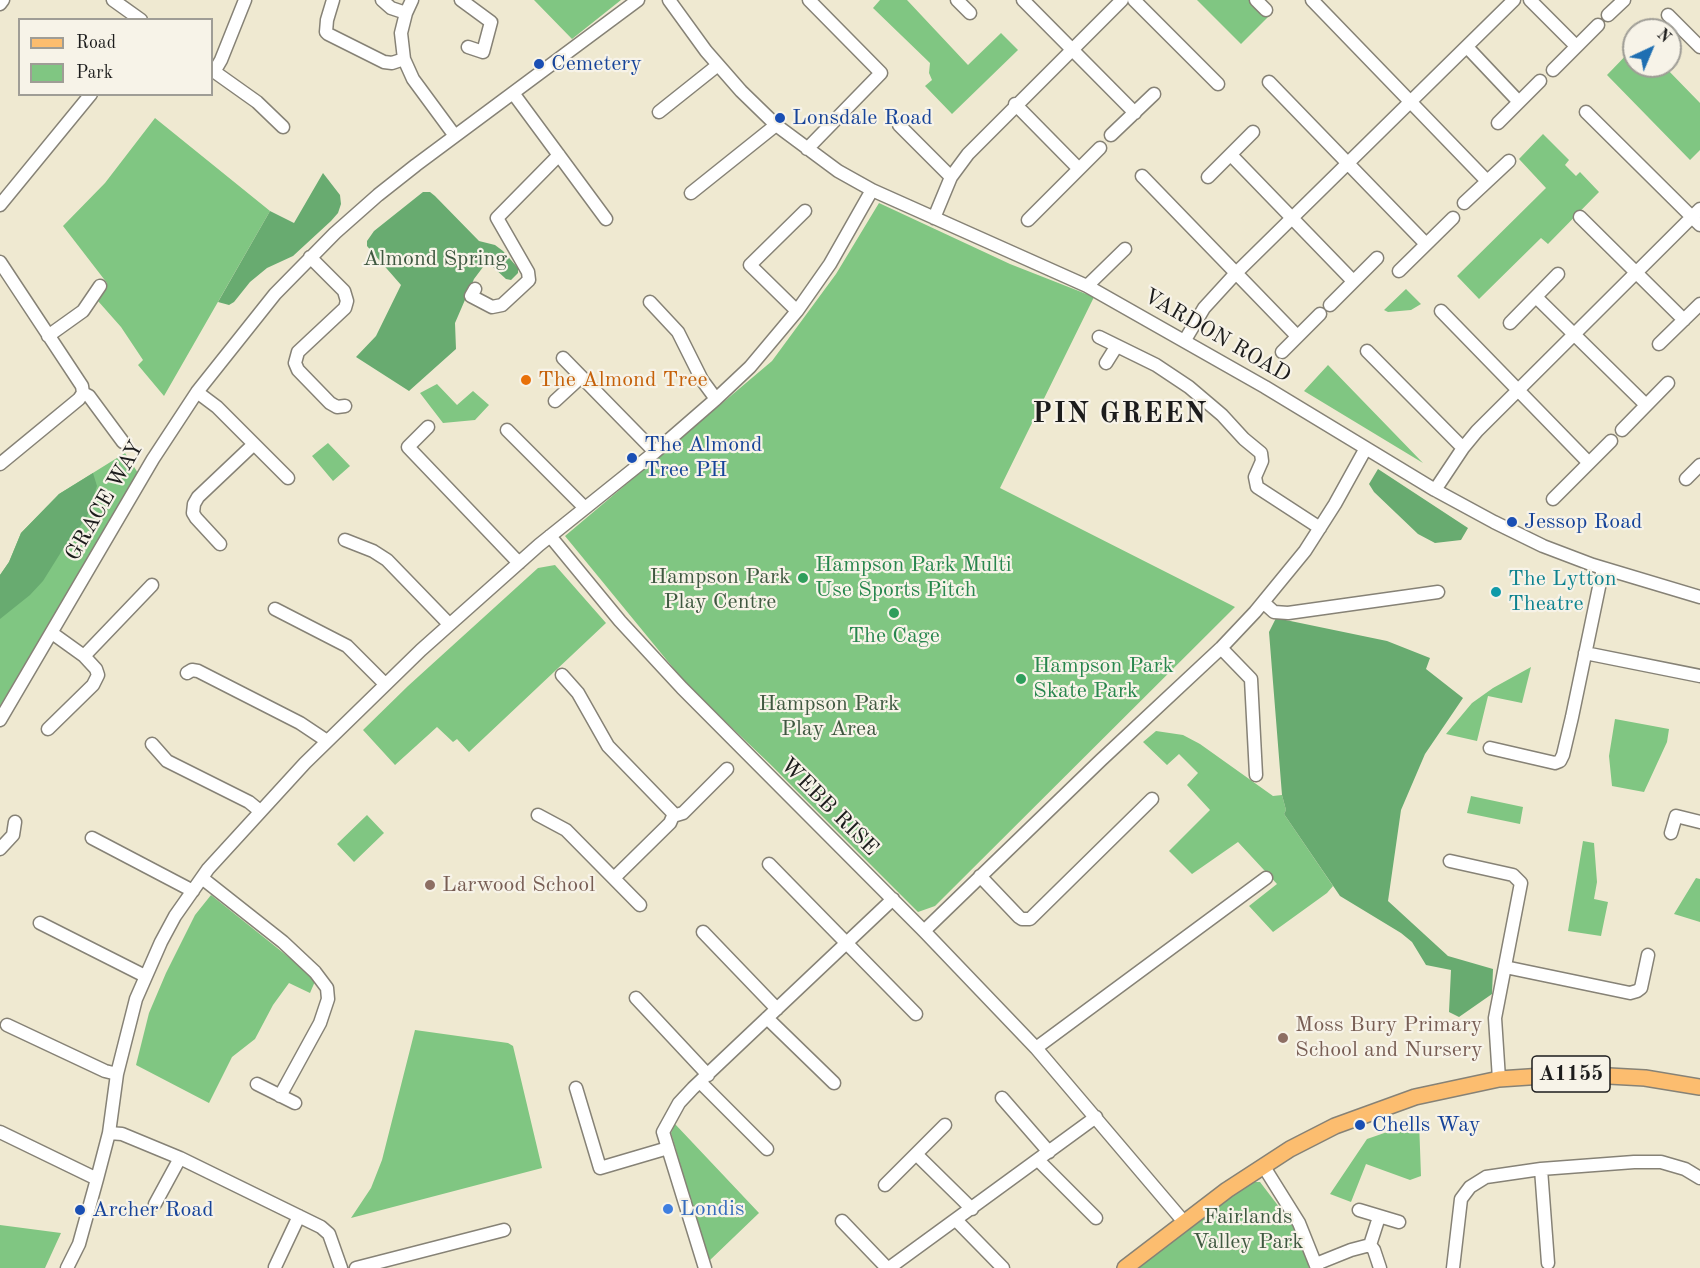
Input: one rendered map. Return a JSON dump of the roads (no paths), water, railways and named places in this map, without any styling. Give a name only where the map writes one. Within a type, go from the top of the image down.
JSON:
[{"type":"main road","name":"A1155","points":[[1125,1268],[1240,1181],[1290,1149],[1335,1126],[1415,1098],[1442,1090],[1499,1079],[1534,1076],[1603,1074],[1700,1087]]},
{"type":"street","points":[[0,4],[3,0]]},
{"type":"street","points":[[113,0],[138,18]]},
{"type":"street","points":[[213,70],[221,60],[244,0]]},
{"type":"street","points":[[333,0],[327,20],[326,32],[328,34],[384,62],[392,63],[404,59]]},
{"type":"street","points":[[382,0],[391,8],[406,13]]},
{"type":"street","points":[[412,0],[401,33],[404,59],[413,79],[455,136]]},
{"type":"street","points":[[461,0],[491,22],[483,52],[468,47]]},
{"type":"street","name":"GRACE WAY","points":[[0,720],[153,459],[197,392],[252,320],[310,257],[378,195],[638,0]]},
{"type":"street","name":"VARDON ROAD","points":[[669,0],[718,65],[741,91],[776,125],[838,171],[872,190],[1087,286],[1185,340],[1435,490],[1494,522],[1543,546],[1603,568],[1700,597]]},
{"type":"street","points":[[807,149],[881,74],[809,0]]},
{"type":"street","points":[[1023,0],[1135,112]]},
{"type":"street","points":[[934,218],[951,177],[968,154],[1122,0]]},
{"type":"street","points":[[1134,0],[1202,61],[1218,84]]},
{"type":"street","points":[[1256,0],[1266,10]]},
{"type":"street","points":[[1312,0],[1337,17],[1410,102],[1487,181]]},
{"type":"street","points":[[1185,340],[1204,308],[1236,273],[1514,0]]},
{"type":"street","points":[[1530,0],[1576,46]]},
{"type":"street","points":[[1608,15],[1624,0]]},
{"type":"street","points":[[1668,15],[1699,45]]},
{"type":"street","points":[[1552,70],[1598,25]]},
{"type":"street","points":[[1467,47],[1519,102]]},
{"type":"street","points":[[659,112],[718,65]]},
{"type":"street","points":[[213,72],[257,102],[284,127]]},
{"type":"street","points":[[1498,123],[1540,81]]},
{"type":"street","points":[[1269,82],[1291,96],[1348,163],[1425,243]]},
{"type":"street","points":[[513,93],[606,219]]},
{"type":"street","points":[[1111,135],[1154,94]]},
{"type":"street","points":[[0,205],[89,96]]},
{"type":"street","points":[[1016,104],[1079,169]]},
{"type":"street","points":[[1435,490],[1463,448],[1518,389],[1636,273],[1697,217],[1611,128],[1586,112]]},
{"type":"street","points":[[691,193],[776,125]]},
{"type":"street","points":[[899,125],[951,177]]},
{"type":"street","points":[[1208,177],[1253,132]]},
{"type":"street","points":[[1028,220],[1100,148]]},
{"type":"street","points":[[471,296],[492,308],[502,305],[529,280],[528,272],[497,218],[559,155]]},
{"type":"street","points":[[1231,155],[1353,281]]},
{"type":"street","points":[[1464,203],[1509,160]]},
{"type":"street","points":[[1142,176],[1297,336]]},
{"type":"street","points":[[68,1268],[79,1244],[97,1179],[109,1133],[117,1074],[128,1028],[145,976],[161,942],[219,855],[327,741],[449,624],[550,536],[655,452],[716,399],[762,354],[797,311],[830,264],[872,190]]},
{"type":"street","points":[[797,311],[750,265],[805,211]]},
{"type":"street","points":[[1580,217],[1684,320]]},
{"type":"street","points":[[1399,271],[1453,218]]},
{"type":"street","points":[[1087,286],[1125,249]]},
{"type":"street","points":[[310,257],[344,291],[347,301],[345,308],[298,352],[294,363],[330,403],[337,407],[345,406]]},
{"type":"street","points":[[1330,305],[1377,258]]},
{"type":"street","points":[[0,262],[82,386],[79,399],[0,464]]},
{"type":"street","points":[[1510,323],[1558,274]]},
{"type":"street","points":[[48,336],[83,311],[100,286]]},
{"type":"street","points":[[1536,297],[1646,405]]},
{"type":"street","points":[[650,302],[678,332],[702,380],[716,399]]},
{"type":"street","points":[[1659,344],[1700,304]]},
{"type":"street","points":[[1441,311],[1589,463]]},
{"type":"street","points":[[1282,352],[1320,314]]},
{"type":"street","points":[[1099,337],[1156,366],[1189,387],[1222,415],[1244,439],[1261,453],[1262,461],[1255,477],[1257,487],[1320,528]]},
{"type":"street","points":[[1106,363],[1116,346]]},
{"type":"street","points":[[1367,351],[1387,379],[1463,448]]},
{"type":"street","points":[[563,358],[655,452]]},
{"type":"street","points":[[555,401],[581,376]]},
{"type":"street","points":[[1622,430],[1668,383]]},
{"type":"street","points":[[197,392],[217,407],[288,478]]},
{"type":"street","points":[[82,393],[89,396],[123,442]]},
{"type":"street","points":[[428,427],[408,447],[519,563]]},
{"type":"street","points":[[507,430],[585,508]]},
{"type":"street","points":[[1553,499],[1611,441]]},
{"type":"street","points":[[220,544],[196,518],[193,513],[194,504],[198,497],[254,444]]},
{"type":"street","points":[[924,931],[1221,648],[1264,603],[1288,574],[1320,528],[1366,448]]},
{"type":"street","points":[[1686,479],[1700,465]]},
{"type":"street","name":"WEBB RISE","points":[[550,536],[620,621],[675,680],[740,748],[893,899],[1036,1048],[1184,1222]]},
{"type":"street","points":[[345,540],[373,551],[387,560],[449,624]]},
{"type":"street","points":[[1490,748],[1555,763],[1560,761],[1603,568]]},
{"type":"street","points":[[84,656],[152,585]]},
{"type":"street","points":[[1264,603],[1274,612],[1288,614],[1438,592]]},
{"type":"street","points":[[275,609],[347,646],[385,684]]},
{"type":"street","points":[[48,729],[95,682],[98,675],[96,669],[84,656],[52,633]]},
{"type":"street","points":[[1221,648],[1251,679],[1256,775]]},
{"type":"street","points":[[1585,653],[1700,676]]},
{"type":"street","points":[[186,673],[192,670],[198,671],[300,723],[327,741]]},
{"type":"street","points":[[562,675],[578,693],[608,746],[670,808],[673,816],[670,823],[614,878]]},
{"type":"street","points":[[152,744],[167,761],[249,802],[260,811]]},
{"type":"street","points":[[673,816],[687,809],[727,769]]},
{"type":"street","points":[[980,876],[1018,917],[1030,919],[1152,799]]},
{"type":"street","points":[[538,815],[562,827],[640,905]]},
{"type":"street","points":[[1671,833],[1676,816],[1700,822]]},
{"type":"street","points":[[0,849],[13,836],[15,822]]},
{"type":"street","points":[[92,838],[193,891]]},
{"type":"street","points":[[1450,861],[1513,875],[1520,880],[1521,887],[1495,1018],[1499,1079]]},
{"type":"street","points":[[769,864],[916,1014]]},
{"type":"street","points":[[202,878],[283,942],[315,972],[327,988],[328,999],[320,1023],[280,1096]]},
{"type":"street","points":[[1036,1048],[1266,878]]},
{"type":"street","points":[[705,1268],[663,1132],[679,1103],[893,899]]},
{"type":"street","points":[[40,922],[145,976]]},
{"type":"street","points":[[703,932],[834,1083]]},
{"type":"street","points":[[1504,967],[1630,993],[1637,992],[1641,988],[1648,955]]},
{"type":"street","points":[[636,998],[767,1149]]},
{"type":"street","points":[[7,1025],[105,1071],[117,1074]]},
{"type":"street","points":[[257,1084],[295,1103]]},
{"type":"street","points":[[576,1088],[600,1168],[668,1148]]},
{"type":"street","points":[[1002,1098],[1049,1152]]},
{"type":"street","points":[[842,1221],[888,1268],[1096,1117]]},
{"type":"street","points":[[885,1185],[945,1125]]},
{"type":"street","points":[[0,1132],[97,1179]]},
{"type":"street","points":[[109,1133],[122,1134],[180,1158],[321,1227],[328,1234],[341,1268]]},
{"type":"street","points":[[916,1154],[972,1209]]},
{"type":"street","points":[[155,1204],[180,1158]]},
{"type":"street","points":[[1038,1160],[1096,1218]]},
{"type":"street","points":[[1453,1268],[1463,1195],[1470,1186],[1486,1177],[1541,1169],[1661,1162],[1685,1169],[1700,1178]]},
{"type":"street","points":[[1264,1167],[1299,1223],[1316,1266],[1351,1250],[1370,1245]]},
{"type":"street","points":[[1541,1169],[1548,1263]]},
{"type":"street","points":[[1359,1210],[1399,1222]]},
{"type":"street","points":[[275,1267],[299,1216]]},
{"type":"street","points":[[1379,1216],[1370,1245],[1380,1268]]},
{"type":"street","points":[[956,1220],[1003,1268]]},
{"type":"street","points":[[356,1268],[504,1230]]},
{"type":"place","name":"Cemetery","points":[[539,64]]},
{"type":"place","name":"Lonsdale Road","points":[[780,118]]},
{"type":"place","name":"The Almond Tree","points":[[526,380]]},
{"type":"place","name":"The Almond Tree PH","points":[[632,458]]},
{"type":"place","name":"Jessop Road","points":[[1512,522]]},
{"type":"place","name":"Hampson Park Multi Use Sports Pitch","points":[[803,578]]},
{"type":"place","name":"The Lytton Theatre","points":[[1496,592]]},
{"type":"place","name":"The Cage","points":[[894,613]]},
{"type":"place","name":"Hampson Park Skate Park","points":[[1021,679]]},
{"type":"place","name":"Larwood School","points":[[430,885]]},
{"type":"place","name":"Moss Bury Primary School and Nursery","points":[[1283,1038]]},
{"type":"place","name":"Chells Way","points":[[1360,1125]]},
{"type":"place","name":"Londis","points":[[668,1209]]},
{"type":"place","name":"Archer Road","points":[[80,1210]]},
{"type":"district","name":"PIN GREEN","points":[[1120,415]]},
{"type":"park label","name":"Almond Spring","points":[[435,259]]},
{"type":"park label","name":"Hampson Park Play Centre","points":[[720,590]]},
{"type":"park label","name":"Hampson Park Play Area","points":[[829,716]]},
{"type":"park label","name":"Fairlands Valley Park","points":[[1248,1230]]}]
